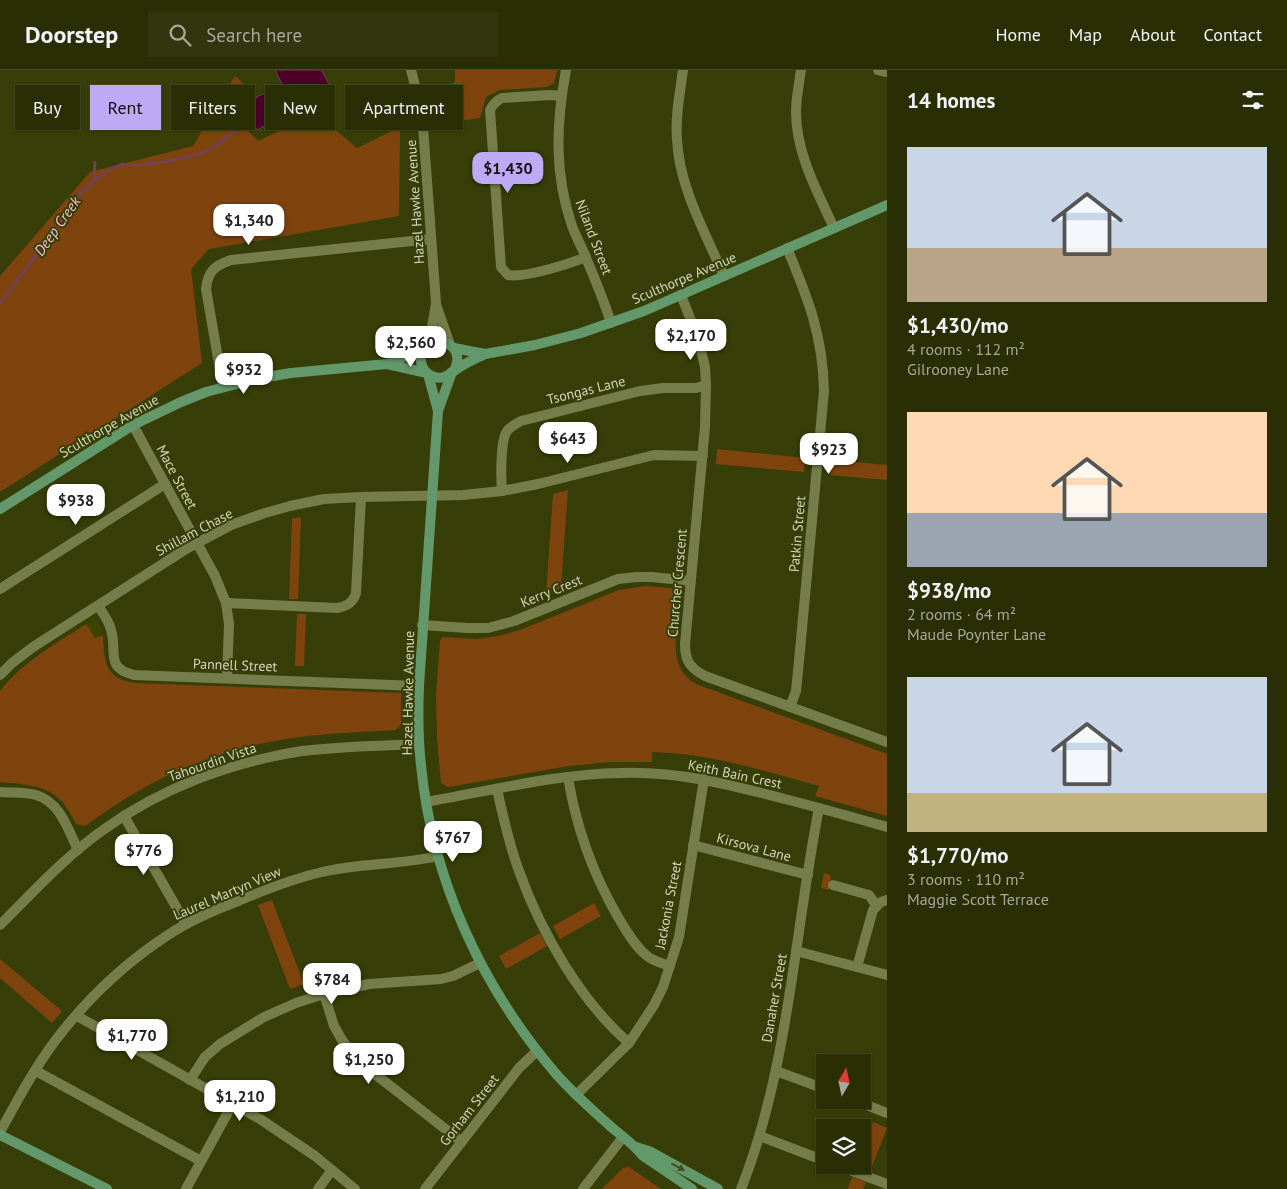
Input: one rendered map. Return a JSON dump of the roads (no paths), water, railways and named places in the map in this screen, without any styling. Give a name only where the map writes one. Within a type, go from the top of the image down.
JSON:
[{"type":"street","name":"Hazel Hawke Avenue","points":[[411,70],[422,113],[436,303],[452,347]]},
{"type":"street","name":"Niland Street","points":[[566,70],[561,96],[558,135],[558,162],[564,196],[572,227],[604,301],[611,323]]},
{"type":"street","points":[[683,70],[676,137],[681,173],[724,276]]},
{"type":"street","points":[[801,70],[796,112],[798,138],[809,173],[834,228]]},
{"type":"street","points":[[878,70],[887,72]]},
{"type":"street","points":[[561,96],[502,98],[493,104],[490,110],[501,267],[508,275],[522,276],[586,257]]},
{"type":"street","name":"Sculthorpe Avenue","points":[[453,371],[485,354],[581,333],[644,311],[887,205]]},
{"type":"street","points":[[223,388],[206,289],[207,278],[218,264],[231,260],[431,239]]},
{"type":"street","name":"Patkin Street","points":[[787,248],[808,300],[817,332],[822,358],[824,391],[796,691],[790,707]]},
{"type":"street","name":"Churcher Crescent","points":[[681,295],[699,341],[705,367],[706,385],[706,426],[685,653],[689,663],[692,668],[705,676],[887,742]]},
{"type":"street","name":"Hazel Hawke Avenue","points":[[427,346],[436,303]]},
{"type":"street","points":[[440,341],[452,347],[458,359],[457,365],[448,376],[438,378],[427,373],[421,364],[421,358],[427,346],[440,341]]},
{"type":"street","name":"Sculthorpe Avenue","points":[[0,509],[133,425],[181,402],[255,379],[387,364],[427,346]]},
{"type":"street","name":"Sculthorpe Avenue","points":[[452,347],[485,354]]},
{"type":"street","name":"Sculthorpe Avenue","points":[[387,364],[427,373]]},
{"type":"street","name":"Hazel Hawke Avenue","points":[[453,371],[438,411],[419,686],[419,744],[426,802],[438,856],[459,918],[480,963],[502,1002],[537,1051],[576,1095],[600,1118],[636,1147],[642,1155],[692,1189]]},
{"type":"street","name":"Hazel Hawke Avenue","points":[[427,373],[438,411]]},
{"type":"street","name":"Tsongas Lane","points":[[502,491],[504,436],[508,430],[520,421],[640,391],[663,388],[696,388],[706,385]]},
{"type":"street","name":"Mace Street","points":[[133,425],[215,576],[226,603],[229,624],[227,678]]},
{"type":"street","name":"Shillam Chase","points":[[0,676],[12,663],[33,647],[197,543],[231,525],[265,513],[324,500],[361,497],[463,495],[502,491],[654,455],[703,456]]},
{"type":"street","points":[[0,589],[165,484]]},
{"type":"street","points":[[226,603],[337,608],[350,604],[356,593],[361,497]]},
{"type":"street","name":"Kerry Crest","points":[[422,625],[488,628],[514,621],[618,579],[652,577],[691,581]]},
{"type":"street","name":"Pannell Street","points":[[98,606],[112,630],[116,665],[124,672],[134,675],[419,686]]},
{"type":"street","name":"Tahourdin Vista","points":[[0,924],[50,875],[103,830],[160,796],[192,781],[250,762],[303,751],[419,744]]},
{"type":"street","name":"Keith Bain Crest","points":[[426,802],[568,777],[621,773],[661,774],[704,779],[887,827]]},
{"type":"street","points":[[568,777],[580,832],[604,891],[623,925],[640,949],[650,958],[670,966]]},
{"type":"street","name":"Jackonia Street","points":[[576,1095],[629,1043],[654,1005],[663,986],[679,937],[704,779]]},
{"type":"street","points":[[497,789],[519,872],[543,926],[580,988],[608,1022],[629,1043]]},
{"type":"street","points":[[0,792],[36,795],[55,806],[78,850]]},
{"type":"street","name":"Danaher Street","points":[[741,1189],[760,1136],[776,1071],[819,808]]},
{"type":"street","points":[[124,816],[186,924]]},
{"type":"street","name":"Kirsova Lane","points":[[693,845],[808,875]]},
{"type":"street","name":"Laurel Martyn View","points":[[0,1133],[36,1070],[55,1042],[77,1016],[106,985],[134,960],[167,936],[186,924],[218,909],[298,878],[353,867],[418,861],[438,856]]},
{"type":"street","points":[[833,884],[869,895],[876,905]]},
{"type":"street","points":[[857,967],[873,910],[876,905],[887,900]]},
{"type":"street","points":[[796,951],[887,975]]},
{"type":"street","points":[[190,1080],[205,1057],[233,1035],[264,1017],[296,1003],[324,994],[369,984],[441,979],[453,976],[480,963]]},
{"type":"street","points":[[324,994],[334,1026],[357,1060],[462,1142]]},
{"type":"street","points":[[77,1016],[233,1103],[298,1144],[356,1189]]},
{"type":"street","name":"Gorham Street","points":[[425,1189],[518,1068],[537,1051]]},
{"type":"street","points":[[36,1070],[201,1161]]},
{"type":"street","points":[[776,1071],[816,1086]]},
{"type":"street","points":[[186,1189],[233,1103]]},
{"type":"street","points":[[871,1106],[887,1112]]},
{"type":"street","points":[[0,1133],[107,1189]]},
{"type":"street","points":[[760,1136],[816,1158]]},
{"type":"street","points":[[583,1189],[623,1137]]},
{"type":"street","name":"Hazel Hawke Avenue","points":[[636,1147],[649,1151],[718,1189]]},
{"type":"street","points":[[318,1189],[332,1170]]},
{"type":"street","points":[[860,1174],[887,1184]]},
{"type":"waterway","name":"Deep Creek","points":[[0,303],[65,218],[73,199],[94,181],[109,170],[122,164],[136,165],[164,162],[200,154],[215,146],[236,130]]},
{"type":"waterway","points":[[94,181],[95,162]]}]
